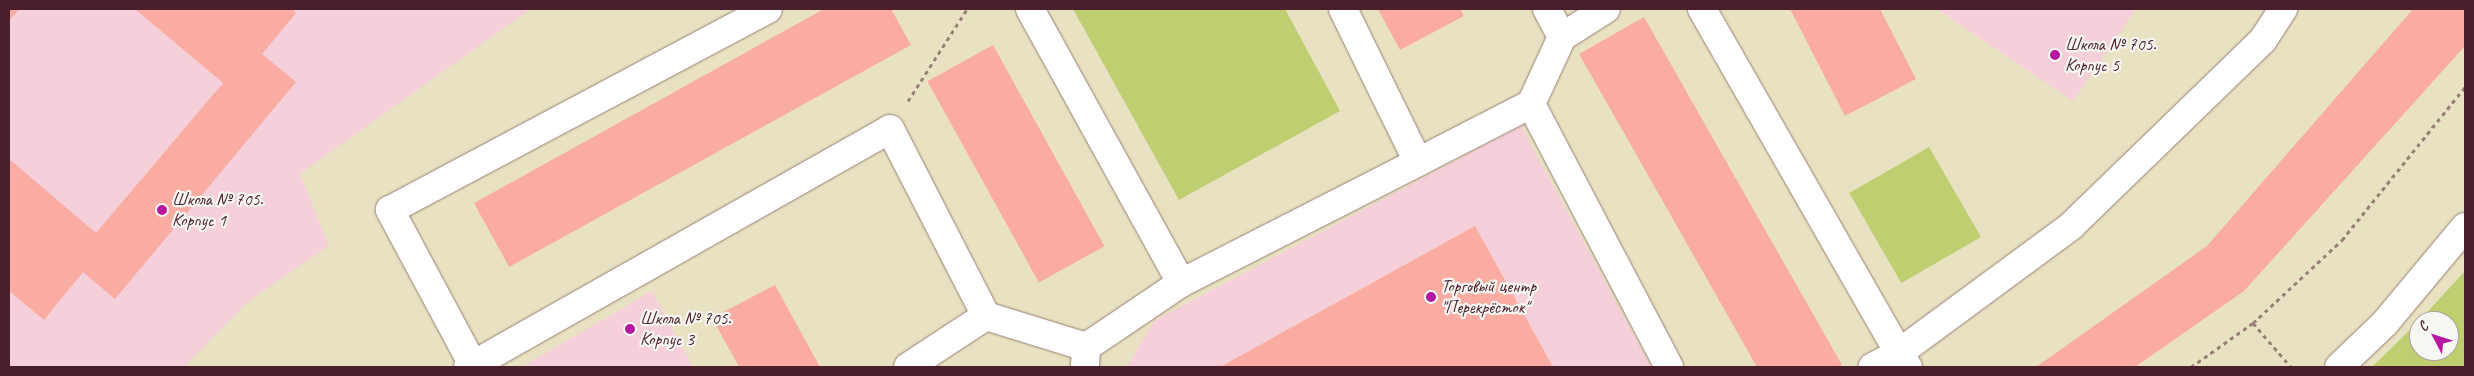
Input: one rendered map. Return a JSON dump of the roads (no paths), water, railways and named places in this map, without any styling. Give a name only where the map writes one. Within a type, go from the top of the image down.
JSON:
[{"type":"street","points":[[768,9],[390,210],[471,366],[890,129],[986,316],[1085,357],[1181,283],[1531,104],[1562,37],[1606,9]]},
{"type":"street","points":[[1030,9],[1181,283]]},
{"type":"street","points":[[1343,9],[1418,162]]},
{"type":"street","points":[[1546,9],[1562,37]]},
{"type":"street","points":[[1702,9],[1903,360]]},
{"type":"street","points":[[1873,367],[1903,360],[2071,226],[2263,40],[2283,9]]},
{"type":"street","points":[[1531,104],[1669,367]]},
{"type":"street","points":[[2340,367],[2385,323],[2465,227]]},
{"type":"street","points":[[908,367],[986,316]]},
{"type":"place","name":"Школа № 705. Корпус 5","points":[[2055,55]]},
{"type":"place","name":"Школа № 705. Корпус 1","points":[[162,210]]},
{"type":"place","name":"Торговый центр \"Перекрёсток\"","points":[[1431,297]]},
{"type":"place","name":"Школа № 705. Корпус 3","points":[[630,329]]}]
